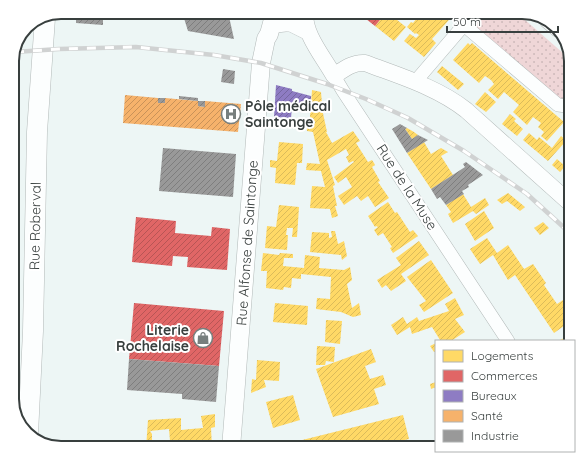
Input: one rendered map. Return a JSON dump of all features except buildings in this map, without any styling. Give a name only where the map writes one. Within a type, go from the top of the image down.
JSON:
[{"type":"main road","name":"Rue Roberval","points":[[28,425],[33,331],[38,132],[45,22]]},
{"type":"main road","name":"Rue Alfonse de Saintonge","points":[[232,441],[261,64],[269,22]]},
{"type":"street","points":[[415,82],[469,19]]},
{"type":"street","name":"Rue de la Muse","points":[[269,22],[290,23],[300,20],[347,97],[507,340]]},
{"type":"street","points":[[464,25],[558,105],[564,106]]},
{"type":"street","points":[[334,76],[352,65],[364,63],[415,82],[459,104],[564,198]]},
{"type":"shaded area","points":[[478,19],[524,19],[564,54],[564,100],[559,100],[475,29],[475,23]]},
{"type":"railway","points":[[20,52],[136,47],[214,55],[261,63],[327,84],[366,99],[408,118],[464,151],[527,194],[564,228]]},
{"type":"place","name":"Pôle médical Saintonge","points":[[231,114]]},
{"type":"place","name":"Literie Rochelaise","points":[[203,338]]}]
